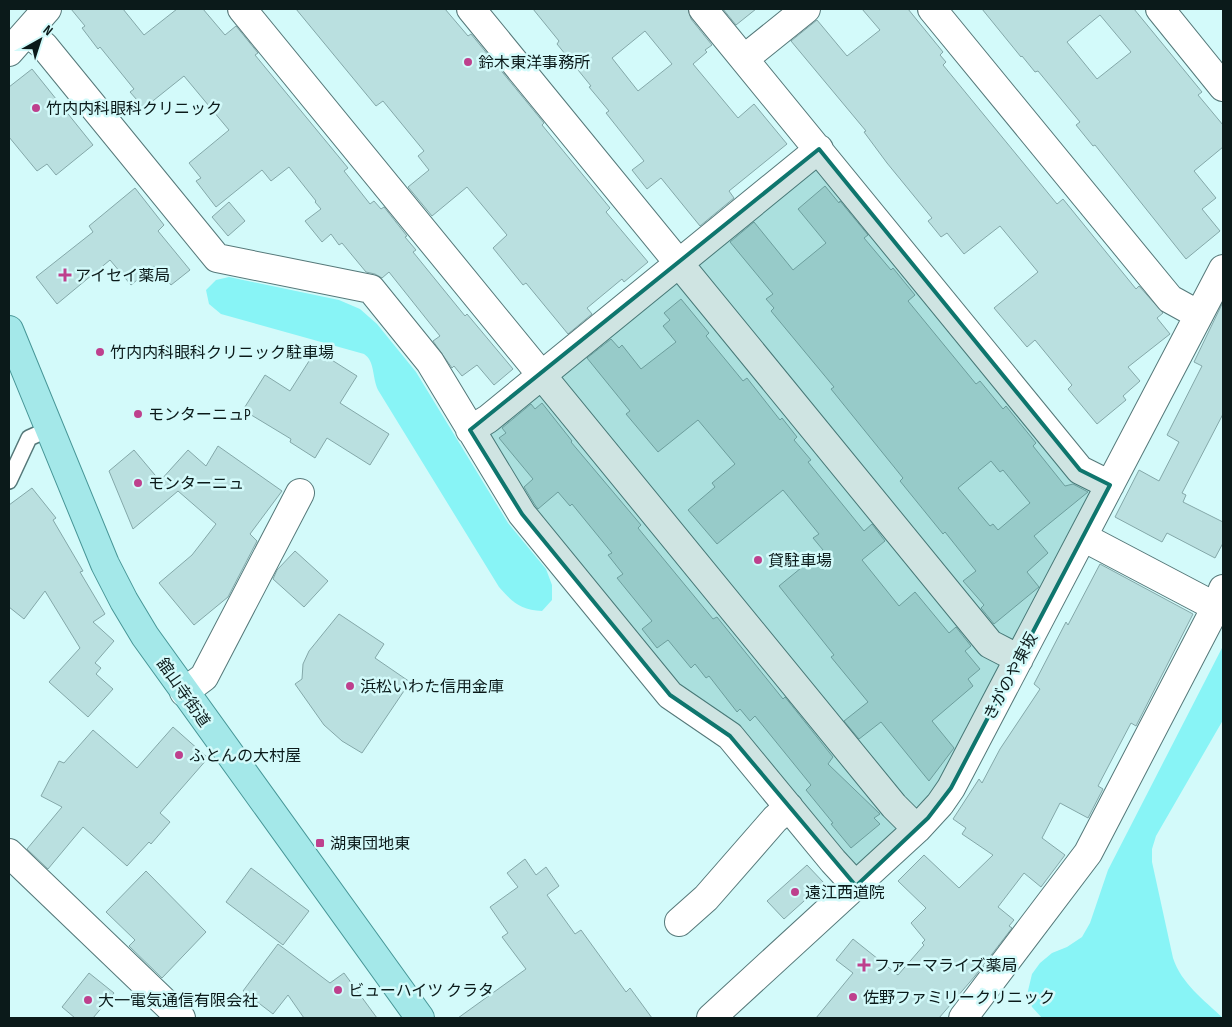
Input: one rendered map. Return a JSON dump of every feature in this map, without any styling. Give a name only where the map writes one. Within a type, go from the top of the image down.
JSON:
[{"type":"main road","name":"舘山寺街道","points":[[9,330],[102,557],[124,601],[145,636],[184,692],[420,1018]]},
{"type":"street","points":[[9,52],[46,9]]},
{"type":"street","points":[[242,9],[894,806],[917,829]]},
{"type":"street","points":[[470,9],[990,644],[1019,659]]},
{"type":"street","points":[[704,9],[1080,470],[1110,486]]},
{"type":"street","points":[[744,59],[806,9]]},
{"type":"street","points":[[932,9],[1170,299],[1199,315]]},
{"type":"street","points":[[1160,9],[1223,86]]},
{"type":"street","points":[[27,32],[44,46],[218,258],[371,289],[430,362],[522,514],[670,695],[730,736],[833,861],[856,886]]},
{"type":"street","points":[[470,430],[488,419],[818,149]]},
{"type":"street","name":"きがのや東坂","points":[[711,1018],[917,829],[940,804],[951,788],[1223,269]]},
{"type":"street","points":[[184,692],[204,677],[300,494]]},
{"type":"street","points":[[963,1018],[1088,853],[1219,598],[1083,537]]},
{"type":"street","points":[[679,922],[706,898],[775,819],[789,807]]},
{"type":"street","points":[[9,852],[181,1018]]},
{"type":"lane","points":[[9,481],[29,438],[49,429]]},
{"type":"highlighted area","points":[[819,149],[1080,470],[1110,485],[951,788],[928,818],[856,886],[730,736],[670,695],[522,514],[470,430]]},
{"type":"shaded area","points":[[229,277],[339,300],[360,309],[377,324],[416,372],[508,523],[546,569],[552,585],[552,600],[542,611],[518,605],[499,587],[378,390],[372,365],[368,357],[364,354],[221,314],[209,304],[206,290],[216,280]]},
{"type":"shaded area","points":[[1223,646],[1223,720],[1156,836],[1152,849],[1152,862],[1173,958],[1177,967],[1194,991],[1223,1018],[1042,1018],[1032,1007],[1027,995],[1032,974],[1040,963],[1052,953],[1067,947],[1082,937],[1090,923],[1108,870]]},
{"type":"building","points":[[71,9],[123,9],[144,35],[177,9],[203,9],[225,35],[236,26],[258,53],[255,55],[348,168],[344,171],[370,204],[374,201],[381,209],[384,207],[407,236],[405,237],[416,250],[413,252],[465,316],[467,314],[513,369],[494,385],[477,365],[462,376],[454,366],[452,368],[433,341],[440,336],[389,272],[382,278],[366,272],[342,243],[339,245],[331,234],[322,242],[305,221],[321,209],[289,167],[271,181],[262,170],[216,207],[196,181],[201,178],[189,163],[229,130],[184,76],[144,108],[130,92],[134,89],[100,47],[98,49],[82,28],[85,26]]},
{"type":"building","points":[[296,9],[445,9],[468,36],[471,34],[544,123],[542,125],[610,208],[606,212],[648,262],[624,282],[622,279],[587,308],[592,314],[568,334],[526,283],[523,285],[493,248],[507,235],[467,187],[432,216],[408,187],[429,170],[418,156],[424,151],[383,101],[376,106]]},
{"type":"building","points":[[533,9],[688,9],[691,19],[712,45],[693,64],[738,118],[754,104],[787,144],[729,191],[734,198],[700,226],[661,178],[647,189],[632,170],[644,161],[606,113],[609,111],[589,87],[591,86],[557,44],[559,41]],"holes":[[[645,31],[672,64],[638,91],[612,58]]]},
{"type":"building","points":[[723,9],[756,9],[736,25]]},
{"type":"building","points":[[862,9],[908,9],[943,52],[940,55],[946,62],[943,65],[1057,204],[1063,199],[1136,289],[1139,286],[1163,313],[1157,318],[1170,334],[1128,367],[1140,381],[1123,396],[1126,400],[1097,424],[1068,389],[1072,385],[1035,340],[1027,347],[994,308],[1038,272],[1000,226],[964,254],[947,233],[941,237],[928,221],[932,218],[887,163],[864,132],[866,131],[791,41],[817,20],[847,56],[880,30]]},
{"type":"building","points":[[982,9],[1134,9],[1202,92],[1198,95],[1223,125],[1223,147],[1194,171],[1216,198],[1202,209],[1220,231],[1186,259],[1095,145],[1093,146],[1076,125],[1080,122],[1038,71],[1035,72]],"holes":[[[1100,15],[1131,52],[1097,79],[1067,42]]]},
{"type":"building","name":"竹内内科眼科クリニック","points":[[32,69],[93,145],[56,175],[47,164],[37,171],[9,137],[9,87]]},
{"type":"building","points":[[825,186],[868,235],[864,238],[891,270],[893,268],[915,295],[908,301],[976,384],[980,381],[1003,409],[1006,406],[1036,443],[1033,446],[1065,486],[1073,484],[1088,492],[1034,536],[1048,553],[1027,572],[1039,587],[994,624],[981,608],[984,605],[963,581],[976,571],[900,481],[903,478],[831,389],[834,387],[771,311],[774,308],[766,299],[773,294],[730,242],[754,222],[793,270],[826,243],[798,209]],"holes":[[[991,461],[1000,472],[1003,470],[1030,503],[998,530],[993,524],[990,526],[958,488]]]},
{"type":"building","points":[[135,188],[164,225],[158,231],[190,270],[171,285],[154,266],[131,285],[110,260],[57,304],[36,277],[93,232],[89,226]]},
{"type":"building","points":[[229,202],[245,221],[228,236],[212,217]]},
{"type":"building","points":[[681,299],[709,333],[706,336],[743,381],[747,378],[780,420],[782,418],[797,437],[794,440],[811,460],[808,462],[864,531],[872,524],[885,541],[862,560],[899,606],[915,592],[949,633],[956,627],[971,646],[965,651],[980,669],[968,679],[973,686],[932,721],[954,748],[929,781],[881,722],[859,739],[844,721],[868,702],[831,657],[834,655],[779,586],[823,550],[813,538],[819,534],[783,490],[717,544],[688,510],[715,487],[712,483],[735,464],[698,420],[658,452],[626,414],[630,411],[587,358],[611,339],[619,348],[622,345],[641,369],[676,342],[663,326],[670,320],[664,313]]},
{"type":"building","points":[[1223,302],[1223,414],[1182,493],[1186,495],[1183,502],[1223,522],[1223,543],[1215,558],[1167,533],[1162,542],[1115,517],[1139,470],[1159,481],[1179,442],[1167,435],[1202,366],[1194,362]]},
{"type":"building","points":[[316,350],[357,376],[340,403],[389,434],[370,465],[327,438],[315,458],[290,442],[291,439],[243,410],[265,375],[290,391]]},
{"type":"building","points":[[542,403],[571,442],[641,525],[638,528],[713,619],[717,617],[833,757],[828,764],[880,814],[874,818],[880,824],[851,848],[806,790],[811,785],[755,716],[750,721],[740,709],[737,712],[709,676],[706,678],[695,664],[691,668],[668,640],[657,648],[642,629],[652,621],[617,578],[623,574],[608,555],[612,553],[572,504],[570,506],[558,492],[538,509],[535,505],[524,487],[533,479],[499,438],[506,433],[502,428],[531,404],[535,409]]},
{"type":"building","points":[[218,446],[282,491],[250,534],[257,541],[228,597],[194,625],[159,583],[192,555],[216,524],[178,491],[133,529],[109,471],[134,450],[160,481],[188,450],[206,466]]},
{"type":"building","points":[[32,488],[56,518],[53,520],[83,571],[80,572],[105,614],[93,622],[114,641],[95,663],[101,668],[96,674],[113,689],[88,717],[49,682],[80,648],[45,591],[24,619],[9,607],[9,505]]},
{"type":"building","points":[[295,551],[328,581],[304,607],[273,579],[277,570]]},
{"type":"building","points":[[1100,564],[1193,614],[1136,726],[1131,723],[1098,786],[1103,789],[1088,818],[1060,803],[1042,838],[1065,855],[1041,887],[1024,873],[998,907],[1014,920],[1009,926],[1012,928],[975,976],[939,1018],[816,1018],[853,973],[836,960],[853,939],[898,975],[924,945],[922,943],[925,940],[911,923],[926,908],[898,881],[924,855],[959,888],[993,855],[962,834],[966,828],[953,819],[979,779],[982,783],[1000,749],[1040,689],[1034,684],[1066,622],[1068,625]]},
{"type":"building","name":"浜松いわた信用金庫","points":[[339,614],[384,644],[375,658],[410,682],[362,753],[342,741],[324,725],[295,684],[302,679],[303,664],[309,651]]},
{"type":"building","points":[[173,727],[208,758],[160,813],[170,822],[151,844],[149,842],[127,866],[83,827],[48,869],[27,849],[62,807],[41,796],[59,761],[64,763],[93,730],[137,768]]},
{"type":"building","points":[[525,859],[536,875],[546,867],[559,886],[547,895],[575,934],[581,930],[626,992],[630,988],[652,1018],[458,1018],[526,969],[502,937],[508,933],[490,907],[518,887],[507,873]]},
{"type":"building","points":[[807,865],[824,883],[784,919],[767,901]]},
{"type":"building","points":[[251,868],[309,911],[283,945],[226,902]]},
{"type":"building","points":[[146,871],[206,932],[162,978],[129,946],[135,940],[106,912]]},
{"type":"building","points":[[278,944],[330,983],[344,973],[377,1018],[304,1018],[288,995],[273,1014],[243,991]]},
{"type":"building","points":[[89,973],[114,993],[93,1018],[75,1018],[62,1007]]},
{"type":"place","name":"鈴木東洋事務所","points":[[468,62]]},
{"type":"place","name":"竹内内科眼科クリニック","points":[[36,108]]},
{"type":"place","name":"アイセイ薬局","points":[[65,275]]},
{"type":"place","name":"竹内内科眼科クリニック駐車場","points":[[100,352]]},
{"type":"place","name":"モンターニュP","points":[[138,414]]},
{"type":"place","name":"モンターニュ","points":[[138,483]]},
{"type":"place","name":"貸駐車場","points":[[758,560]]},
{"type":"place","name":"浜松いわた信用金庫","points":[[350,686]]},
{"type":"place","name":"ふとんの大村屋","points":[[179,755]]},
{"type":"place","name":"湖東団地東","points":[[320,843]]},
{"type":"place","name":"遠江西道院","points":[[795,892]]},
{"type":"place","name":"ファーマライズ薬局","points":[[864,965]]},
{"type":"place","name":"ビューハイツ クラタ","points":[[338,990]]},
{"type":"place","name":"佐野ファミリークリニック","points":[[853,997]]},
{"type":"place","name":"大一電気通信有限会社","points":[[88,1000]]}]
